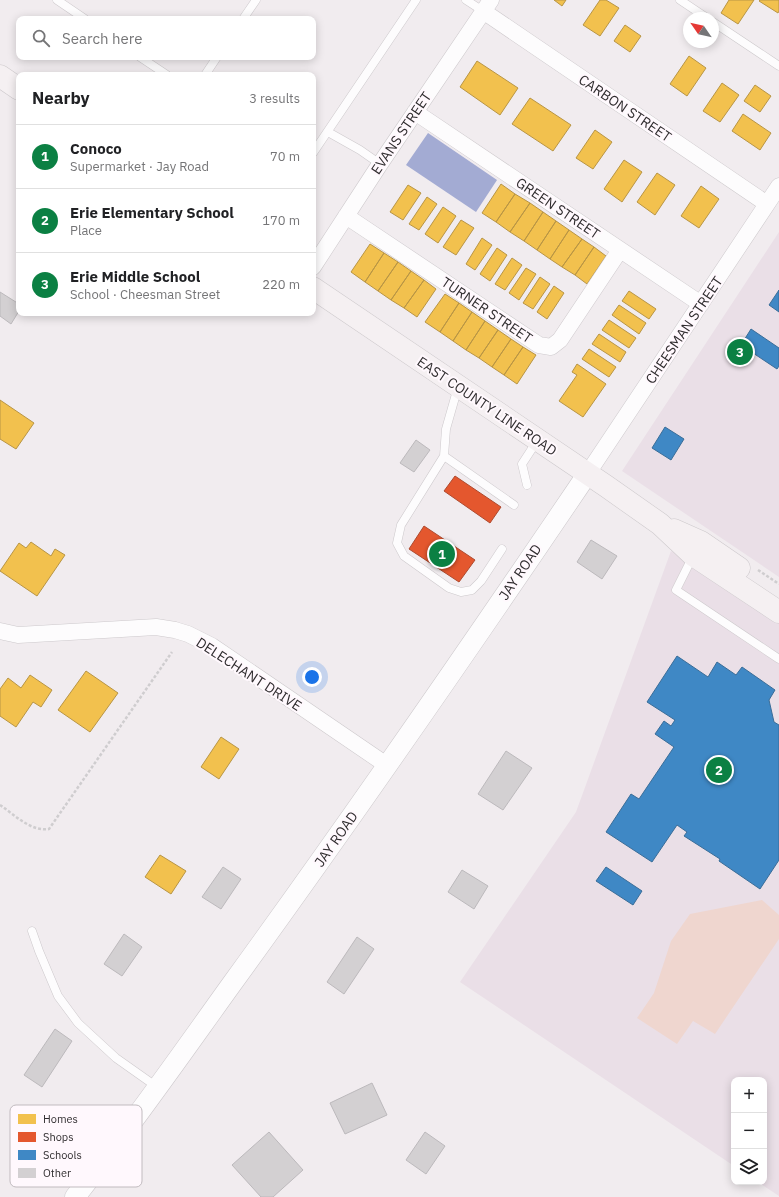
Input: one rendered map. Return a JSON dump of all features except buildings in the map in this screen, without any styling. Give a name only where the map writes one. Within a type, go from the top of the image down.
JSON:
[{"type":"main road","points":[[0,76],[16,87]]},
{"type":"main road","name":"EAST COUNTY LINE ROAD","points":[[316,290],[588,473],[660,524],[693,555],[779,612]]},
{"type":"main road","name":"EAST COUNTY LINE ROAD","points":[[660,524],[701,542],[779,595]]},
{"type":"street","name":"EVANS STREET","points":[[316,262],[380,164],[487,6]]},
{"type":"street","name":"CARBON STREET","points":[[487,6],[767,204]]},
{"type":"street","name":"GREEN STREET","points":[[415,112],[701,304]]},
{"type":"street","name":"CHEESMAN STREET","points":[[588,473],[779,186]]},
{"type":"street","name":"TURNER STREET","points":[[346,216],[539,345],[551,347],[560,340],[620,250]]},
{"type":"street","name":"JAY ROAD","points":[[142,1109],[285,912],[388,766],[588,473]]},
{"type":"street","name":"DELECHANT DRIVE","points":[[0,631],[18,635],[156,627],[188,634],[212,646],[388,766]]},
{"type":"street","name":"JAY ROAD","points":[[75,1197],[83,1187]]},
{"type":"lane","points":[[57,0],[81,16]]},
{"type":"lane","points":[[245,16],[256,0]]},
{"type":"lane","points":[[316,149],[416,0]]},
{"type":"lane","points":[[466,0],[487,6]]},
{"type":"lane","points":[[680,0],[698,12]]},
{"type":"lane","points":[[719,26],[779,66]]},
{"type":"lane","points":[[144,60],[162,72]]},
{"type":"lane","points":[[207,72],[215,60]]},
{"type":"lane","points":[[328,132],[360,150],[380,164]]},
{"type":"lane","points":[[458,386],[446,429],[444,456],[401,525],[397,543],[404,556],[449,588],[461,592],[472,590],[482,581],[502,549]]},
{"type":"lane","points":[[527,485],[522,464],[538,440]]},
{"type":"lane","points":[[444,456],[514,505]]},
{"type":"lane","points":[[693,555],[676,590],[779,659]]},
{"type":"lane","points":[[32,931],[58,996],[78,1023],[116,1058],[158,1088]]},
{"type":"path","points":[[0,805],[29,826],[41,830],[49,829],[172,652]]},
{"type":"shaded area","points":[[779,232],[779,577],[622,471]]},
{"type":"shaded area","points":[[671,551],[779,622],[779,1196],[762,1185],[767,1185],[767,1077],[731,1077],[731,1164],[460,982],[576,812]]},
{"type":"shaded area","points":[[762,900],[779,915],[779,939],[715,1034],[693,1021],[677,1044],[637,1018],[654,993],[671,941],[690,914]]},
{"type":"water","points":[[428,133],[497,180],[476,212],[406,165]]},
{"type":"place","name":"Erie Middle School","points":[[740,352]]},
{"type":"place","name":"Conoco","points":[[442,554]]},
{"type":"place","name":"Erie Elementary School","points":[[719,770]]}]
